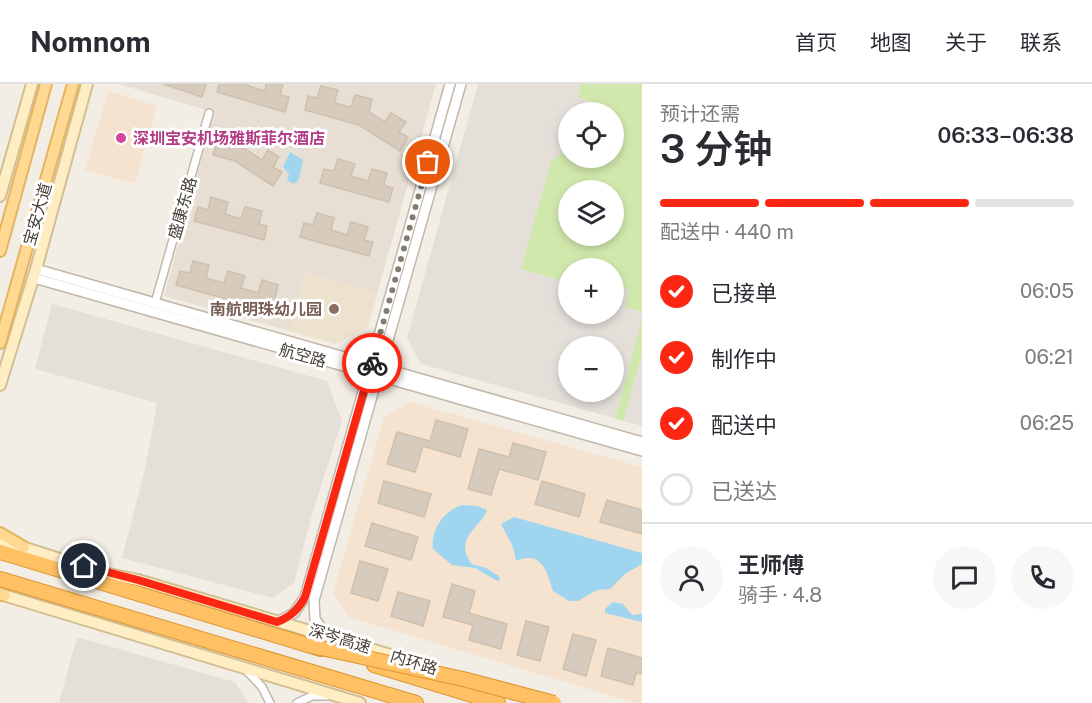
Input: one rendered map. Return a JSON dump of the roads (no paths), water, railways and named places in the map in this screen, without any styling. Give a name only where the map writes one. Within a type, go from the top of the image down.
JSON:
[{"type":"highway","name":"深岑高速","points":[[0,552],[498,703]]},
{"type":"highway","points":[[0,579],[416,703]]},
{"type":"highway","points":[[312,646],[463,679],[552,703]]},
{"type":"highway","points":[[321,674],[397,703]]},
{"type":"main road","points":[[0,196],[32,84]]},
{"type":"main road","name":"宝安大道","points":[[0,251],[46,84]]},
{"type":"main road","name":"宝安大道","points":[[0,343],[73,84]]},
{"type":"main road","points":[[0,385],[35,273],[87,84]]},
{"type":"main road","points":[[0,533],[24,547]]},
{"type":"main road","name":"内环路","points":[[0,540],[104,573],[138,580],[552,703]]},
{"type":"main road","points":[[2,595],[360,703]]},
{"type":"street","points":[[327,636],[315,619],[314,600],[450,84]]},
{"type":"street","points":[[277,622],[294,612],[305,597],[461,84]]},
{"type":"street","name":"盛康东路","points":[[155,303],[209,113]]},
{"type":"street","name":"航空路","points":[[35,273],[155,303],[642,451]]},
{"type":"street","name":"航空路","points":[[35,273],[374,370],[642,442]]},
{"type":"street","points":[[238,666],[257,680],[270,703]]},
{"type":"street","points":[[297,703],[312,696],[338,696]]},
{"type":"water","points":[[290,152],[303,160],[299,179],[294,184],[287,180],[289,174],[283,167]]},
{"type":"water","points":[[462,505],[478,506],[487,510],[466,540],[465,547],[472,564],[486,568],[499,576],[500,580],[497,581],[475,568],[452,565],[433,549],[436,528],[449,511]]},
{"type":"water","points":[[514,517],[642,553],[642,564],[625,574],[610,589],[597,590],[578,601],[569,601],[553,591],[545,569],[537,560],[526,558],[516,560],[513,547],[501,524]]},
{"type":"water","points":[[613,602],[623,604],[632,615],[642,614],[642,622],[605,613],[605,609]]},
{"type":"place","name":"深圳宝安机场雅斯菲尔酒店","points":[[121,138]]},
{"type":"place","name":"南航明珠幼儿园","points":[[334,309]]}]
